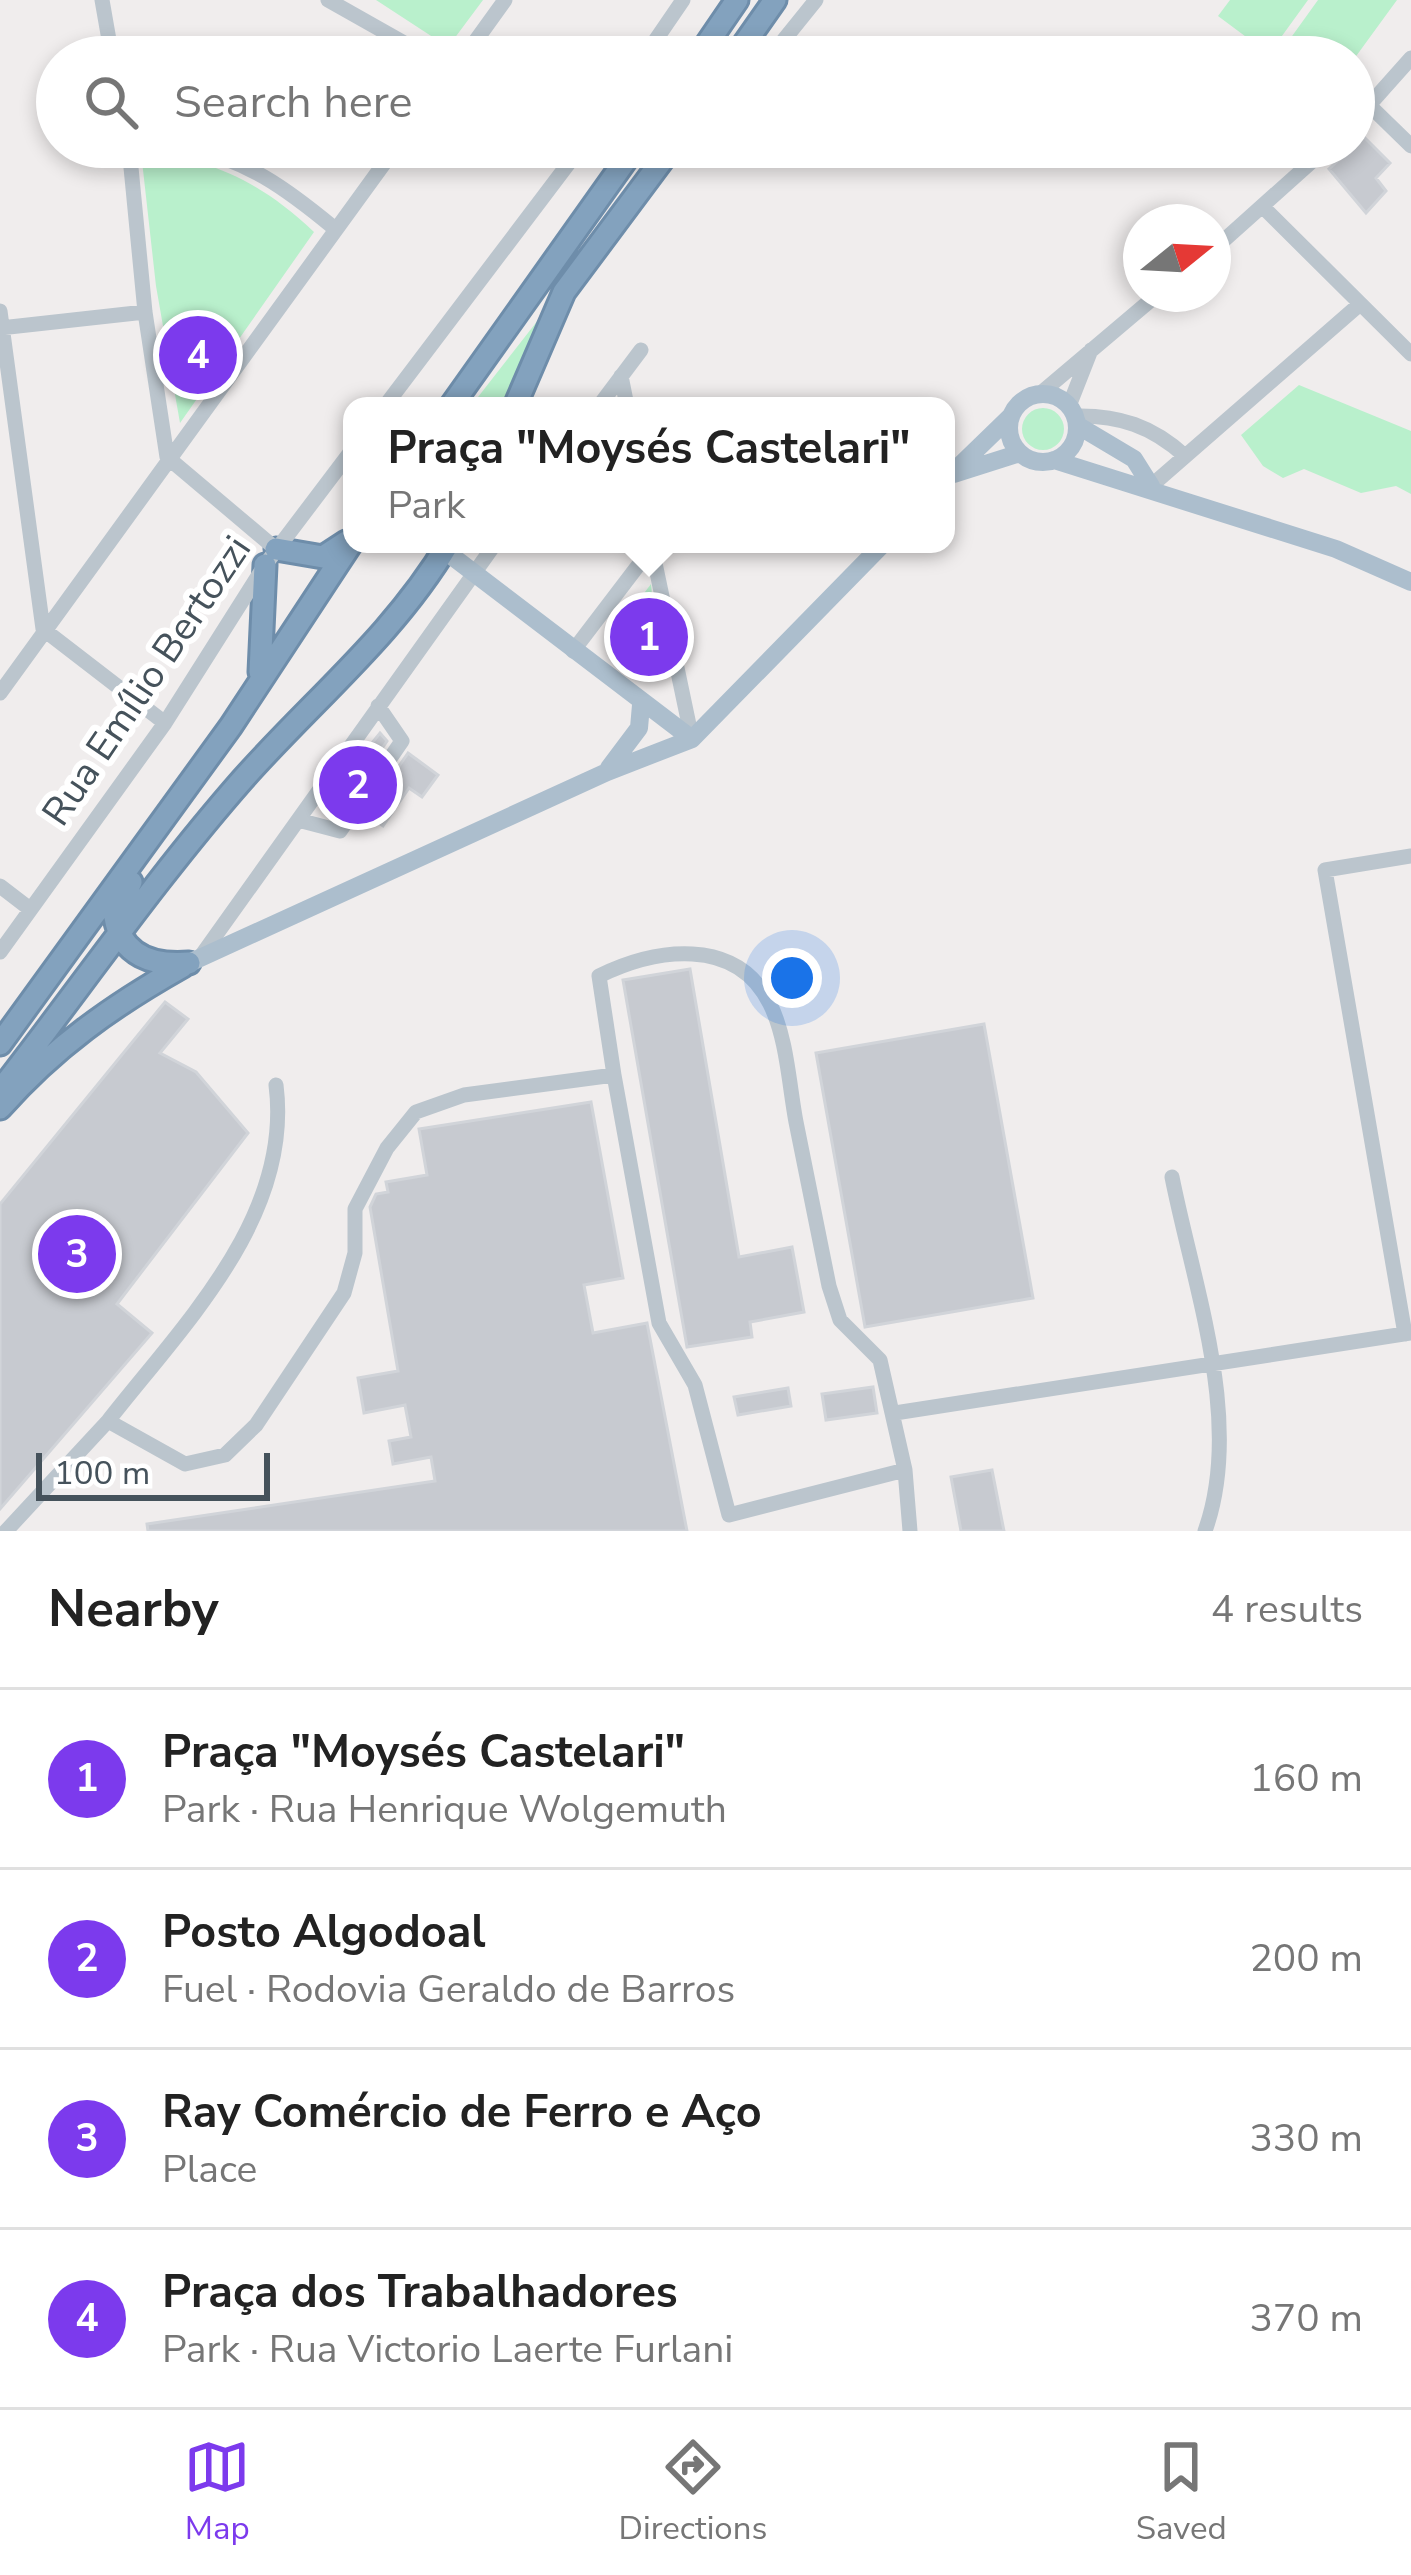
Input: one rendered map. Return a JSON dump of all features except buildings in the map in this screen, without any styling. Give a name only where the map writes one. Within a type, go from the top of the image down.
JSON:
[{"type":"highway","points":[[712,36],[737,0]]},
{"type":"highway","points":[[750,36],[775,0]]},
{"type":"highway","points":[[457,397],[620,168]]},
{"type":"highway","points":[[519,397],[564,292],[658,168]]},
{"type":"highway","points":[[259,677],[270,557],[323,557],[343,546]]},
{"type":"highway","points":[[194,960],[157,964],[140,957],[120,935],[115,916],[120,900],[259,677],[344,553]]},
{"type":"highway","points":[[0,1091],[176,858],[244,778],[345,676],[438,553]]},
{"type":"highway","points":[[0,1044],[231,726]]},
{"type":"highway","points":[[0,1108],[48,1054],[119,1002],[194,960]]},
{"type":"main road","points":[[955,470],[1022,400],[1040,393],[1134,459],[1151,486]]},
{"type":"main road","points":[[1011,416],[1011,440],[1033,460],[1054,460],[1151,486],[1336,549],[1411,581]]},
{"type":"main road","points":[[1054,460],[1073,444],[1074,416]]},
{"type":"main road","points":[[955,475],[1020,453]]},
{"type":"main road","points":[[451,553],[641,705],[692,739]]},
{"type":"main road","points":[[194,960],[607,772],[692,739],[874,553]]},
{"type":"main road","points":[[607,772],[639,728],[641,705]]},
{"type":"street","points":[[102,0],[108,36]]},
{"type":"street","points":[[328,0],[392,36]]},
{"type":"street","points":[[479,36],[505,0]]},
{"type":"street","points":[[658,36],[683,0]]},
{"type":"street","points":[[787,36],[816,0]]},
{"type":"street","points":[[1375,100],[1411,58]]},
{"type":"street","points":[[1375,111],[1411,146]]},
{"type":"street","points":[[131,168],[145,312],[167,457],[270,557]]},
{"type":"street","points":[[251,168],[280,183],[334,228]]},
{"type":"street","points":[[0,693],[380,168]]},
{"type":"street","points":[[393,397],[565,168]]},
{"type":"street","points":[[1231,236],[1307,168]]},
{"type":"street","points":[[1265,209],[1411,354]]},
{"type":"street","points":[[1151,486],[1360,304]]},
{"type":"street","points":[[145,312],[1,322],[43,629],[165,723]]},
{"type":"street","points":[[1040,393],[1136,312]]},
{"type":"street","points":[[1092,347],[1074,416],[1106,415],[1134,423],[1163,436],[1185,456]]},
{"type":"street","points":[[605,397],[640,350]]},
{"type":"street","points":[[621,376],[625,397]]},
{"type":"street","name":"Rua Emílio Bertozzi","points":[[0,952],[165,723],[270,557],[343,462]]},
{"type":"street","points":[[194,960],[488,553]]},
{"type":"street","points":[[573,651],[647,553]]},
{"type":"street","points":[[655,553],[692,739]]},
{"type":"street","points":[[298,820],[340,831],[402,741],[378,706]]},
{"type":"street","points":[[896,1413],[1408,1333],[1325,870],[1411,856]]},
{"type":"street","points":[[0,886],[30,909]]},
{"type":"street","points":[[905,1470],[730,1523],[694,1385],[659,1323],[598,976],[659,953],[693,952],[719,958],[760,989],[778,1033],[829,1286],[840,1320],[880,1360],[896,1413],[905,1470],[910,1531]]},
{"type":"street","points":[[109,1421],[185,1464],[225,1455],[256,1425],[276,1387],[344,1293],[355,1253],[355,1209],[387,1148],[416,1112],[464,1095],[614,1075]]},
{"type":"street","points":[[6,1531],[109,1421],[236,1256],[259,1201],[280,1118],[276,1085]]},
{"type":"street","points":[[1172,1177],[1219,1401],[1220,1478],[1205,1531]]},
{"type":"green space","points":[[376,0],[483,0],[456,36],[431,36]]},
{"type":"green space","points":[[1230,0],[1308,0],[1282,36],[1245,36],[1218,16]]},
{"type":"green space","points":[[1318,0],[1397,0],[1371,36],[1292,36]]},
{"type":"green space","points":[[143,168],[215,168],[255,187],[314,232],[180,423],[156,286]]},
{"type":"green space","points":[[542,315],[505,397],[478,397]]},
{"type":"green space","points":[[1299,385],[1411,431],[1411,494],[1396,486],[1361,493],[1304,469],[1283,478],[1263,466],[1241,435]]},
{"type":"green space","points":[[1043,408],[1058,414],[1064,429],[1058,444],[1043,450],[1028,444],[1022,429],[1028,414]]},
{"type":"green space","points":[[651,584],[658,658],[626,617]]},
{"type":"place","name":"Praça dos Trabalhadores","points":[[198,355]]},
{"type":"place","name":"Praça \"Moysés Castelari\"","points":[[649,637]]},
{"type":"place","name":"Posto Algodoal","points":[[358,785]]},
{"type":"place","name":"Ray Comércio de Ferro e Aço","points":[[77,1254]]}]
